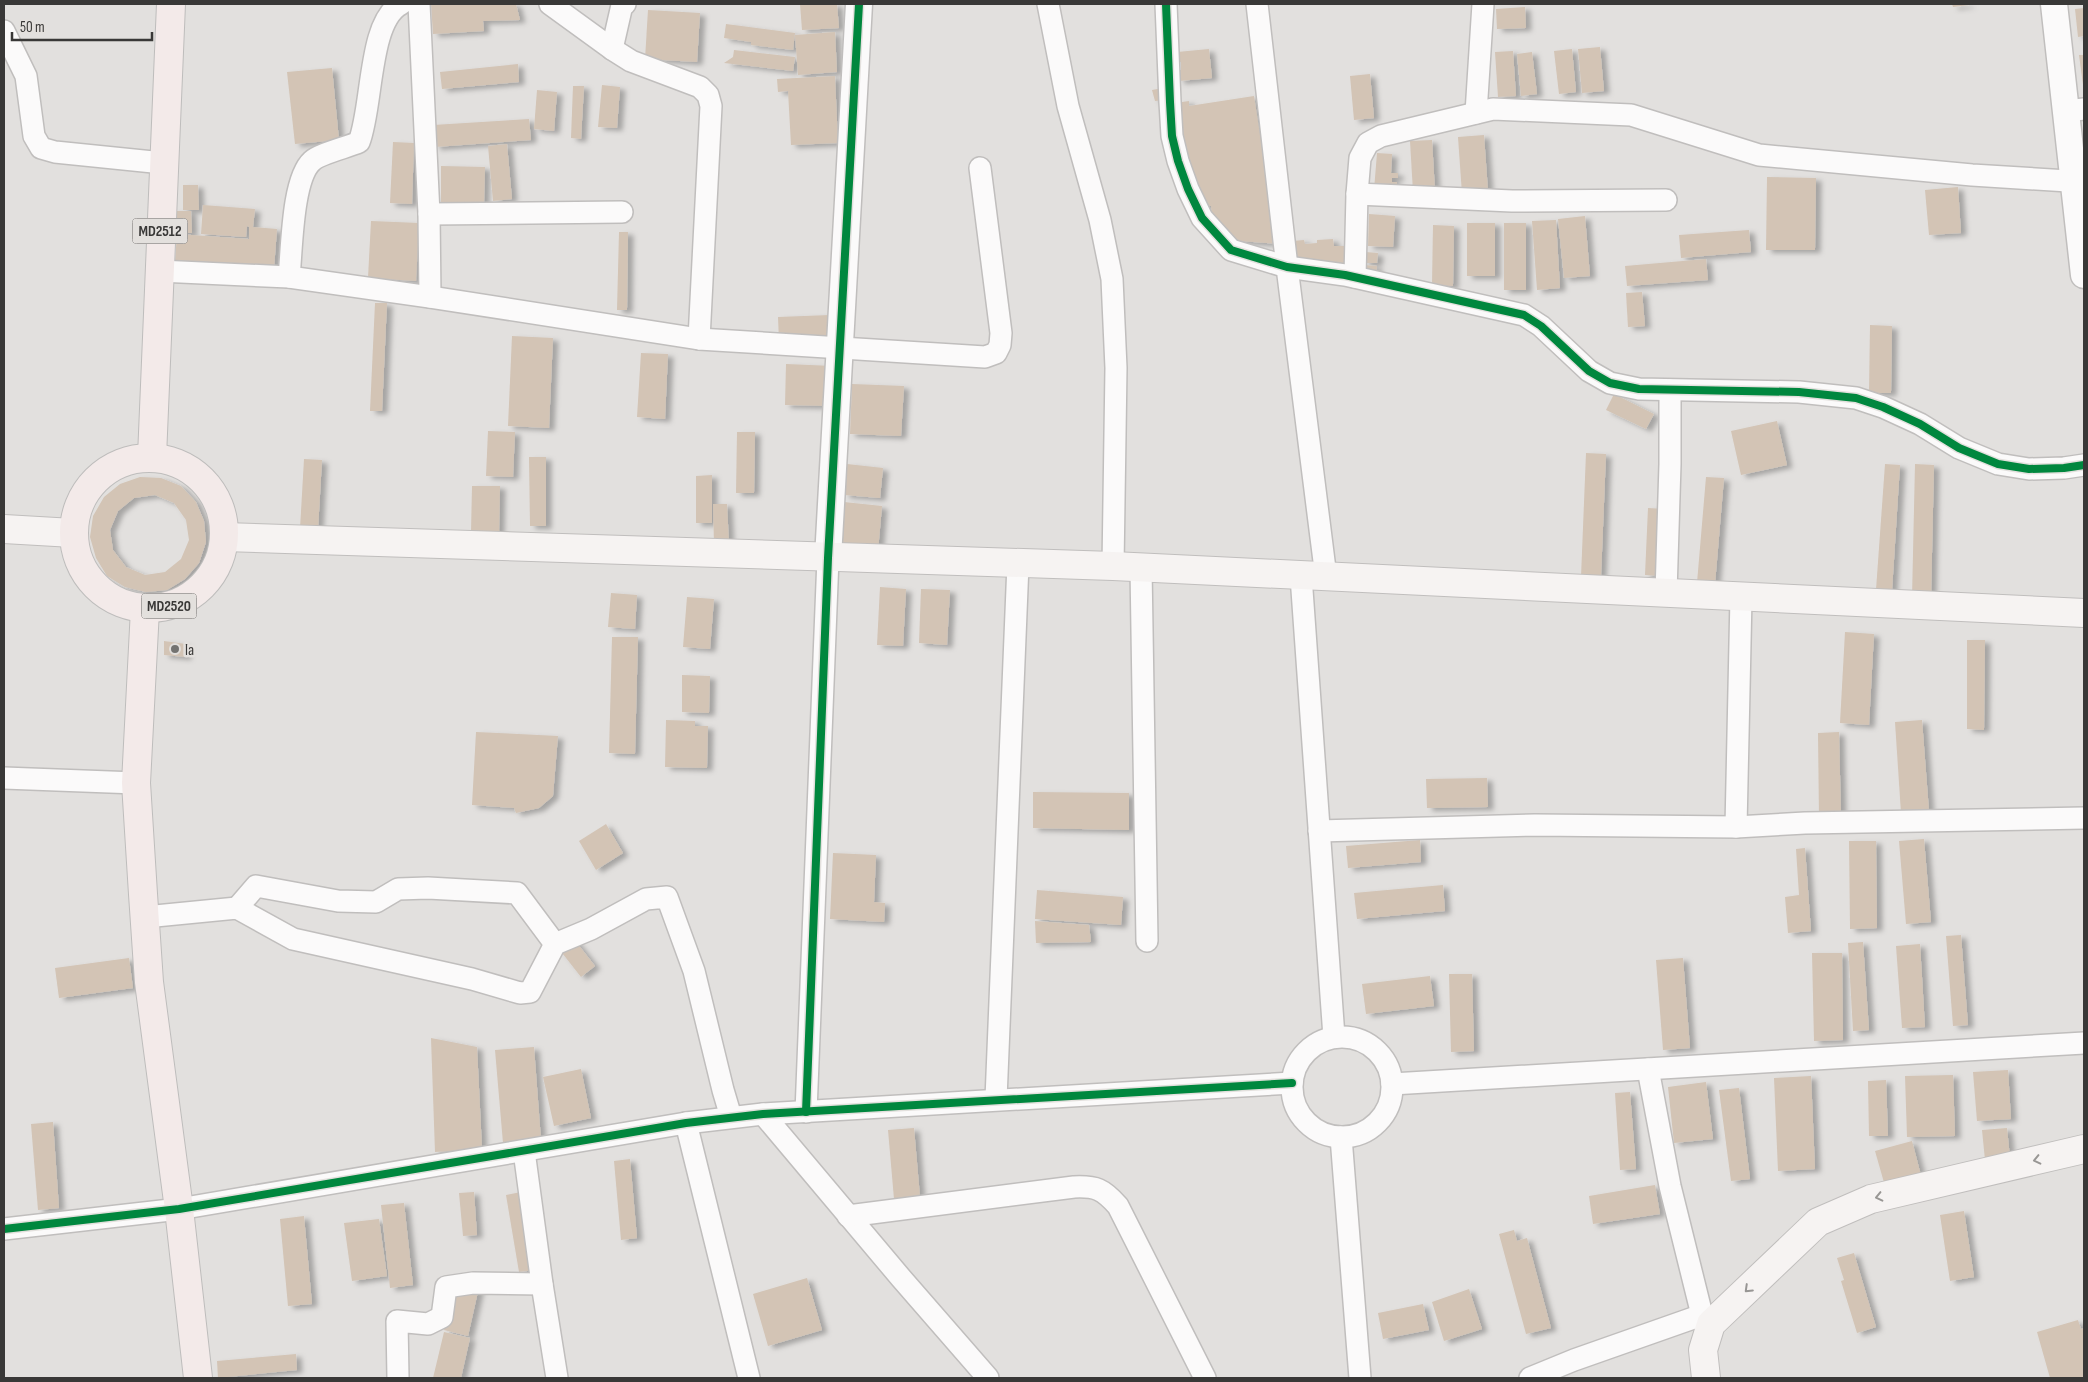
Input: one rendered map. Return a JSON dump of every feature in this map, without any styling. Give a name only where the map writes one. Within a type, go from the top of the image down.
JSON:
[{"type":"main road","name":"MD2512","points":[[152,457],[171,4]]},
{"type":"main road","name":"MD2520","points":[[152,457],[176,462],[196,474],[212,492],[221,514],[224,537],[219,560],[208,581],[190,597],[168,607],[145,609],[122,604],[102,593],[97,588],[86,576],[76,556],[73,532],[77,508],[89,487],[106,470],[128,460],[152,457]]},
{"type":"main road","points":[[4,529],[73,532]]},
{"type":"main road","points":[[224,537],[1113,566],[2084,613]]},
{"type":"main road","points":[[145,609],[136,782],[149,982],[179,1209],[198,1378]]},
{"type":"main road","points":[[1706,1378],[1703,1350],[1706,1320],[1818,1222],[1870,1199],[2084,1149]]},
{"type":"street","points":[[289,277],[298,189],[304,172],[314,160],[359,142],[369,106],[377,38],[385,20],[396,6],[401,4]]},
{"type":"street","points":[[419,4],[429,214],[430,297]]},
{"type":"street","points":[[550,4],[631,61],[700,87],[708,95],[711,106],[698,339]]},
{"type":"street","points":[[612,49],[622,5],[625,4]]},
{"type":"street","points":[[806,1112],[828,558],[859,4]]},
{"type":"street","points":[[1048,4],[1068,106],[1100,220],[1112,279],[1116,368],[1113,566]]},
{"type":"street","points":[[1166,4],[1172,136],[1178,161],[1188,189],[1202,218],[1231,250],[1287,267],[1355,277],[1524,315],[1541,326],[1589,370],[1610,383],[1639,389],[1799,392],[1856,398],[1920,424],[1959,448],[1998,464],[2029,469],[2064,468],[2084,465]]},
{"type":"street","points":[[1257,4],[1287,267],[1313,577],[1319,831],[1334,1037]]},
{"type":"street","points":[[1476,113],[1483,4]]},
{"type":"street","points":[[2054,4],[2075,110],[2084,275]]},
{"type":"street","points":[[4,31],[26,76],[34,136],[41,148],[55,152],[163,163]]},
{"type":"street","points":[[1355,277],[1360,158],[1368,143],[1381,136],[1493,109],[1631,115],[1758,155],[1972,175],[2079,182]]},
{"type":"street","points":[[159,271],[289,277],[698,339],[840,350],[985,358],[996,353],[1000,345],[1001,333],[980,168]]},
{"type":"street","points":[[1357,194],[1512,201],[1666,200]]},
{"type":"street","points":[[429,214],[622,212]]},
{"type":"street","points":[[1666,593],[1670,390]]},
{"type":"street","points":[[996,1099],[1018,564]]},
{"type":"street","points":[[1141,568],[1147,941]]},
{"type":"street","points":[[1736,827],[1741,597]]},
{"type":"street","points":[[4,778],[136,782]]},
{"type":"street","points":[[1319,831],[1535,825],[1736,827],[1805,823],[2084,818]]},
{"type":"street","points":[[237,908],[256,886],[338,900],[376,902],[398,890],[428,888],[517,893],[554,944]]},
{"type":"street","points":[[145,917],[237,908],[293,939],[472,979],[520,992],[530,992],[554,944],[591,929],[646,899],[667,897],[694,971],[731,1118]]},
{"type":"street","points":[[1334,1037],[1350,1037],[1366,1043],[1379,1054],[1388,1068],[1392,1084],[1390,1101],[1383,1116],[1372,1128],[1357,1135],[1341,1137],[1325,1134],[1311,1126],[1300,1114],[1293,1099],[1292,1083],[1296,1067],[1305,1053],[1318,1042],[1334,1037]]},
{"type":"street","points":[[1392,1084],[2084,1043]]},
{"type":"street","points":[[1530,1378],[1574,1360],[1706,1320],[1670,1186],[1648,1069]]},
{"type":"street","points":[[4,1229],[179,1209],[686,1123],[763,1114],[1292,1083]]},
{"type":"street","points":[[763,1114],[988,1378]]},
{"type":"street","points":[[686,1123],[748,1378]]},
{"type":"street","points":[[1341,1137],[1360,1378]]},
{"type":"street","points":[[524,1151],[557,1378]]},
{"type":"street","points":[[848,1216],[1074,1186],[1091,1186],[1106,1193],[1118,1206],[1206,1378]]},
{"type":"street","points":[[398,1378],[398,1321],[428,1324],[442,1317],[446,1287],[473,1283],[542,1284]]},
{"type":"building","points":[[431,4],[516,4],[520,20],[483,21],[484,31],[433,34]]},
{"type":"building","points":[[800,4],[837,4],[839,28],[802,30]]},
{"type":"building","points":[[1952,4],[1969,4],[1969,5],[1953,7]]},
{"type":"building","points":[[1525,7],[1526,28],[1497,29],[1496,9]]},
{"type":"building","points":[[2084,8],[2084,36],[2078,37],[2075,9]]},
{"type":"building","points":[[648,10],[700,13],[697,62],[645,59]]},
{"type":"building","points":[[726,24],[795,33],[793,50],[751,45],[751,42],[724,38]]},
{"type":"building","points":[[835,32],[837,72],[798,75],[795,35]]},
{"type":"building","points":[[1600,47],[1604,91],[1582,93],[1578,49]]},
{"type":"building","points":[[1209,49],[1212,78],[1179,81],[1178,70],[1181,70],[1181,62],[1177,62],[1177,52]]},
{"type":"building","points":[[1572,49],[1576,92],[1559,94],[1554,51]]},
{"type":"building","points":[[734,50],[795,57],[793,71],[724,63],[733,57]]},
{"type":"building","points":[[1513,51],[1516,96],[1498,97],[1495,52]]},
{"type":"building","points":[[1532,52],[1537,94],[1521,96],[1517,54]]},
{"type":"building","points":[[2079,55],[2084,55],[2084,85],[2083,85]]},
{"type":"building","points":[[518,64],[519,82],[442,89],[440,72]]},
{"type":"building","points":[[332,68],[339,140],[295,144],[287,72]]},
{"type":"building","points":[[1370,74],[1374,118],[1354,120],[1350,76]]},
{"type":"building","points":[[835,76],[838,143],[791,145],[788,91],[778,92],[777,79]]},
{"type":"building","points":[[602,85],[620,87],[617,128],[598,127]]},
{"type":"building","points":[[573,86],[584,86],[581,139],[571,138]]},
{"type":"building","points":[[1163,88],[1165,100],[1155,101],[1152,90]]},
{"type":"building","points":[[537,90],[557,92],[554,131],[534,129]]},
{"type":"building","points":[[1254,96],[1266,174],[1281,244],[1227,240],[1212,218],[1211,206],[1201,206],[1189,167],[1186,147],[1183,147],[1175,103],[1189,101],[1189,106]]},
{"type":"building","points":[[529,119],[531,140],[435,147],[433,125]]},
{"type":"building","points":[[1484,135],[1488,191],[1462,194],[1458,137]]},
{"type":"building","points":[[1432,140],[1435,191],[1413,192],[1410,141]]},
{"type":"building","points":[[393,142],[414,143],[412,204],[390,203]]},
{"type":"building","points":[[507,144],[512,199],[493,201],[488,146]]},
{"type":"building","points":[[1377,153],[1392,154],[1391,173],[1398,173],[1398,178],[1392,178],[1392,182],[1397,182],[1397,191],[1374,190]]},
{"type":"building","points":[[441,166],[485,167],[484,204],[441,206]]},
{"type":"building","points":[[1767,177],[1816,178],[1815,250],[1766,250]]},
{"type":"building","points":[[183,185],[198,185],[199,210],[183,210]]},
{"type":"building","points":[[1958,187],[1961,233],[1929,235],[1925,190]]},
{"type":"building","points":[[203,205],[255,209],[253,227],[277,229],[274,269],[175,261],[177,234],[249,239],[249,227],[247,226],[246,237],[201,234]]},
{"type":"building","points":[[173,211],[191,211],[192,233],[173,233]]},
{"type":"building","points":[[1369,214],[1395,216],[1393,247],[1368,246]]},
{"type":"building","points":[[1585,216],[1590,276],[1564,278],[1558,219]]},
{"type":"building","points":[[1556,220],[1560,288],[1537,290],[1532,221]]},
{"type":"building","points":[[371,221],[419,223],[416,281],[368,278]]},
{"type":"building","points":[[1467,223],[1495,223],[1495,276],[1467,276]]},
{"type":"building","points":[[1504,223],[1526,223],[1526,290],[1504,290]]},
{"type":"building","points":[[1433,225],[1454,226],[1453,286],[1432,285]]},
{"type":"building","points":[[1749,230],[1751,252],[1681,258],[1679,235]]},
{"type":"building","points":[[619,232],[628,232],[627,310],[617,310]]},
{"type":"building","points":[[1333,239],[1334,246],[1348,246],[1349,263],[1293,266],[1292,241],[1304,240],[1305,244],[1317,243],[1317,240]]},
{"type":"building","points":[[1365,252],[1378,253],[1377,263],[1364,263]]},
{"type":"building","points":[[1706,259],[1708,280],[1627,286],[1625,266]]},
{"type":"building","points":[[1364,265],[1377,266],[1376,277],[1363,276]]},
{"type":"building","points":[[1642,292],[1645,326],[1628,327],[1626,293]]},
{"type":"building","points":[[375,303],[387,303],[382,411],[370,411]]},
{"type":"building","points":[[830,315],[831,340],[779,341],[778,317]]},
{"type":"building","points":[[1870,325],[1892,326],[1891,393],[1869,393]]},
{"type":"building","points":[[512,336],[553,338],[549,428],[508,426]]},
{"type":"building","points":[[641,353],[668,354],[665,419],[637,417]]},
{"type":"building","points":[[786,364],[833,366],[831,406],[785,405]]},
{"type":"building","points":[[852,384],[904,386],[901,436],[850,434]]},
{"type":"building","points":[[1614,394],[1654,414],[1646,429],[1606,410]]},
{"type":"building","points":[[1777,421],[1787,465],[1741,475],[1731,431]]},
{"type":"building","points":[[488,431],[515,432],[513,477],[486,476]]},
{"type":"building","points":[[737,432],[755,432],[754,493],[736,493]]},
{"type":"building","points":[[1586,453],[1606,454],[1601,577],[1581,577]]},
{"type":"building","points":[[529,457],[546,457],[546,526],[530,526]]},
{"type":"building","points":[[304,459],[322,460],[318,530],[300,529]]},
{"type":"building","points":[[847,464],[883,468],[880,498],[844,495]]},
{"type":"building","points":[[1885,464],[1900,465],[1892,591],[1876,590]]},
{"type":"building","points":[[1915,464],[1934,465],[1931,598],[1912,598]]},
{"type":"building","points":[[712,475],[712,523],[696,523],[696,476]]},
{"type":"building","points":[[140,477],[161,478],[181,486],[196,502],[204,521],[206,542],[199,563],[185,579],[167,590],[146,592],[125,587],[107,576],[96,558],[90,537],[93,516],[104,497],[120,484]],"holes":[[[155,495],[174,503],[186,520],[189,540],[181,559],[165,572],[145,575],[126,567],[113,550],[110,530],[118,511],[134,498]]]},
{"type":"building","points":[[1706,477],[1724,478],[1715,584],[1697,583]]},
{"type":"building","points":[[472,486],[500,486],[499,533],[471,533]]},
{"type":"building","points":[[844,502],[882,506],[878,551],[840,547]]},
{"type":"building","points":[[713,504],[727,504],[729,544],[714,544]]},
{"type":"building","points":[[1648,508],[1665,509],[1662,576],[1645,575]]},
{"type":"building","points":[[880,587],[906,589],[903,646],[877,645]]},
{"type":"building","points":[[921,589],[950,590],[947,645],[919,643]]},
{"type":"building","points":[[611,593],[637,595],[635,629],[608,627]]},
{"type":"building","points":[[687,597],[714,599],[710,649],[683,647]]},
{"type":"building","points":[[1845,632],[1874,634],[1869,725],[1840,723]]},
{"type":"building","points":[[612,637],[638,637],[635,754],[609,753]]},
{"type":"building","points":[[1967,640],[1985,640],[1984,730],[1967,729]]},
{"type":"building","name":"la","points":[[164,641],[186,644],[186,657],[164,655]]},
{"type":"building","points":[[682,675],[710,676],[709,713],[682,712]]},
{"type":"building","points":[[666,720],[695,721],[695,726],[708,726],[707,768],[665,767]]},
{"type":"building","points":[[1922,720],[1929,811],[1901,813],[1895,722]]},
{"type":"building","points":[[476,732],[558,736],[553,796],[539,808],[516,813],[514,808],[472,805]]},
{"type":"building","points":[[1839,732],[1841,817],[1819,818],[1818,733]]},
{"type":"building","points":[[1487,778],[1488,807],[1427,808],[1426,779]]},
{"type":"building","points":[[1033,792],[1129,793],[1129,830],[1033,828]]},
{"type":"building","points":[[606,824],[623,853],[596,870],[579,841]]},
{"type":"building","points":[[1924,839],[1931,922],[1906,924],[1899,841]]},
{"type":"building","points":[[1420,840],[1421,862],[1348,868],[1346,846]]},
{"type":"building","points":[[1849,841],[1876,841],[1877,928],[1850,929]]},
{"type":"building","points":[[1805,848],[1811,931],[1788,933],[1785,897],[1799,895],[1796,849]]},
{"type":"building","points":[[833,853],[876,855],[874,902],[885,903],[884,922],[830,919]]},
{"type":"building","points":[[1443,885],[1445,911],[1357,919],[1354,893]]},
{"type":"building","points":[[1037,890],[1123,897],[1121,925],[1035,919]]},
{"type":"building","points":[[1035,921],[1089,925],[1091,942],[1036,943]]},
{"type":"building","points":[[1961,935],[1968,1025],[1953,1026],[1946,936]]},
{"type":"building","points":[[573,938],[595,966],[581,977],[559,949]]},
{"type":"building","points":[[1863,942],[1869,1030],[1853,1031],[1848,943]]},
{"type":"building","points":[[1920,944],[1925,1027],[1902,1028],[1896,946]]},
{"type":"building","points":[[1812,953],[1842,953],[1843,1040],[1814,1041]]},
{"type":"building","points":[[129,958],[133,988],[59,998],[55,968]]},
{"type":"building","points":[[1683,958],[1690,1048],[1663,1050],[1656,960]]},
{"type":"building","points":[[1449,974],[1472,974],[1474,1051],[1451,1052]]},
{"type":"building","points":[[1430,976],[1434,1006],[1366,1014],[1362,984]]},
{"type":"building","points":[[431,1038],[477,1047],[482,1149],[435,1152]]},
{"type":"building","points":[[534,1047],[541,1140],[503,1143],[495,1050]]},
{"type":"building","points":[[581,1069],[591,1118],[554,1126],[543,1077]]},
{"type":"building","points":[[2008,1070],[2011,1119],[1977,1121],[1973,1072]]},
{"type":"building","points":[[1953,1075],[1955,1136],[1907,1137],[1905,1076]]},
{"type":"building","points":[[1811,1076],[1815,1169],[1778,1171],[1774,1078]]},
{"type":"building","points":[[1886,1080],[1888,1136],[1869,1136],[1868,1081]]},
{"type":"building","points":[[1706,1082],[1713,1139],[1674,1143],[1668,1087]]},
{"type":"building","points":[[1739,1088],[1750,1179],[1731,1181],[1719,1090]]},
{"type":"building","points":[[1630,1092],[1636,1169],[1620,1170],[1615,1093]]},
{"type":"building","points":[[53,1122],[59,1208],[38,1210],[31,1124]]},
{"type":"building","points":[[914,1128],[920,1197],[894,1199],[888,1130]]},
{"type":"building","points":[[2007,1128],[2010,1158],[1985,1160],[1982,1130]]},
{"type":"building","points":[[1912,1141],[1923,1183],[1887,1193],[1875,1151]]},
{"type":"building","points":[[630,1159],[637,1238],[621,1240],[614,1161]]},
{"type":"building","points":[[1655,1185],[1660,1214],[1593,1224],[1589,1196]]},
{"type":"building","points":[[474,1192],[477,1235],[463,1236],[459,1193]]},
{"type":"building","points":[[521,1192],[535,1270],[519,1272],[506,1195]]},
{"type":"building","points":[[404,1203],[413,1285],[390,1288],[381,1205]]},
{"type":"building","points":[[1964,1211],[1974,1277],[1950,1281],[1940,1215]]},
{"type":"building","points":[[304,1216],[312,1304],[288,1306],[280,1219]]},
{"type":"building","points":[[379,1219],[387,1276],[352,1281],[344,1223]]},
{"type":"building","points":[[1514,1230],[1517,1241],[1527,1238],[1551,1328],[1526,1334],[1499,1234]]},
{"type":"building","points":[[1854,1253],[1876,1327],[1857,1333],[1841,1281],[1844,1280],[1837,1258]]},
{"type":"building","points":[[807,1278],[822,1330],[768,1346],[753,1294]]},
{"type":"building","points":[[455,1281],[479,1287],[468,1336],[444,1330]]},
{"type":"building","points":[[1469,1289],[1482,1329],[1444,1341],[1432,1302]]},
{"type":"building","points":[[1423,1304],[1429,1330],[1383,1339],[1378,1313]]},
{"type":"building","points":[[2078,1320],[2081,1329],[2084,1328],[2084,1378],[2050,1378],[2037,1332]]},
{"type":"building","points":[[444,1332],[470,1338],[461,1378],[433,1378]]},
{"type":"building","points":[[296,1354],[297,1370],[218,1378],[217,1361]]},
{"type":"cycle path","points":[[806,1112],[828,558],[859,4]]},
{"type":"cycle path","points":[[1166,4],[1172,136],[1178,161],[1188,189],[1202,218],[1231,250],[1287,267],[1345,275],[1524,315],[1541,326],[1589,371],[1610,383],[1639,389],[1799,392],[1856,398],[1883,407],[1920,424],[1959,448],[1998,464],[2029,469],[2064,468],[2084,465]]},
{"type":"cycle path","points":[[4,1229],[179,1209],[686,1123],[763,1114],[1292,1083]]},
{"type":"place","name":"la","points":[[175,649]]}]
